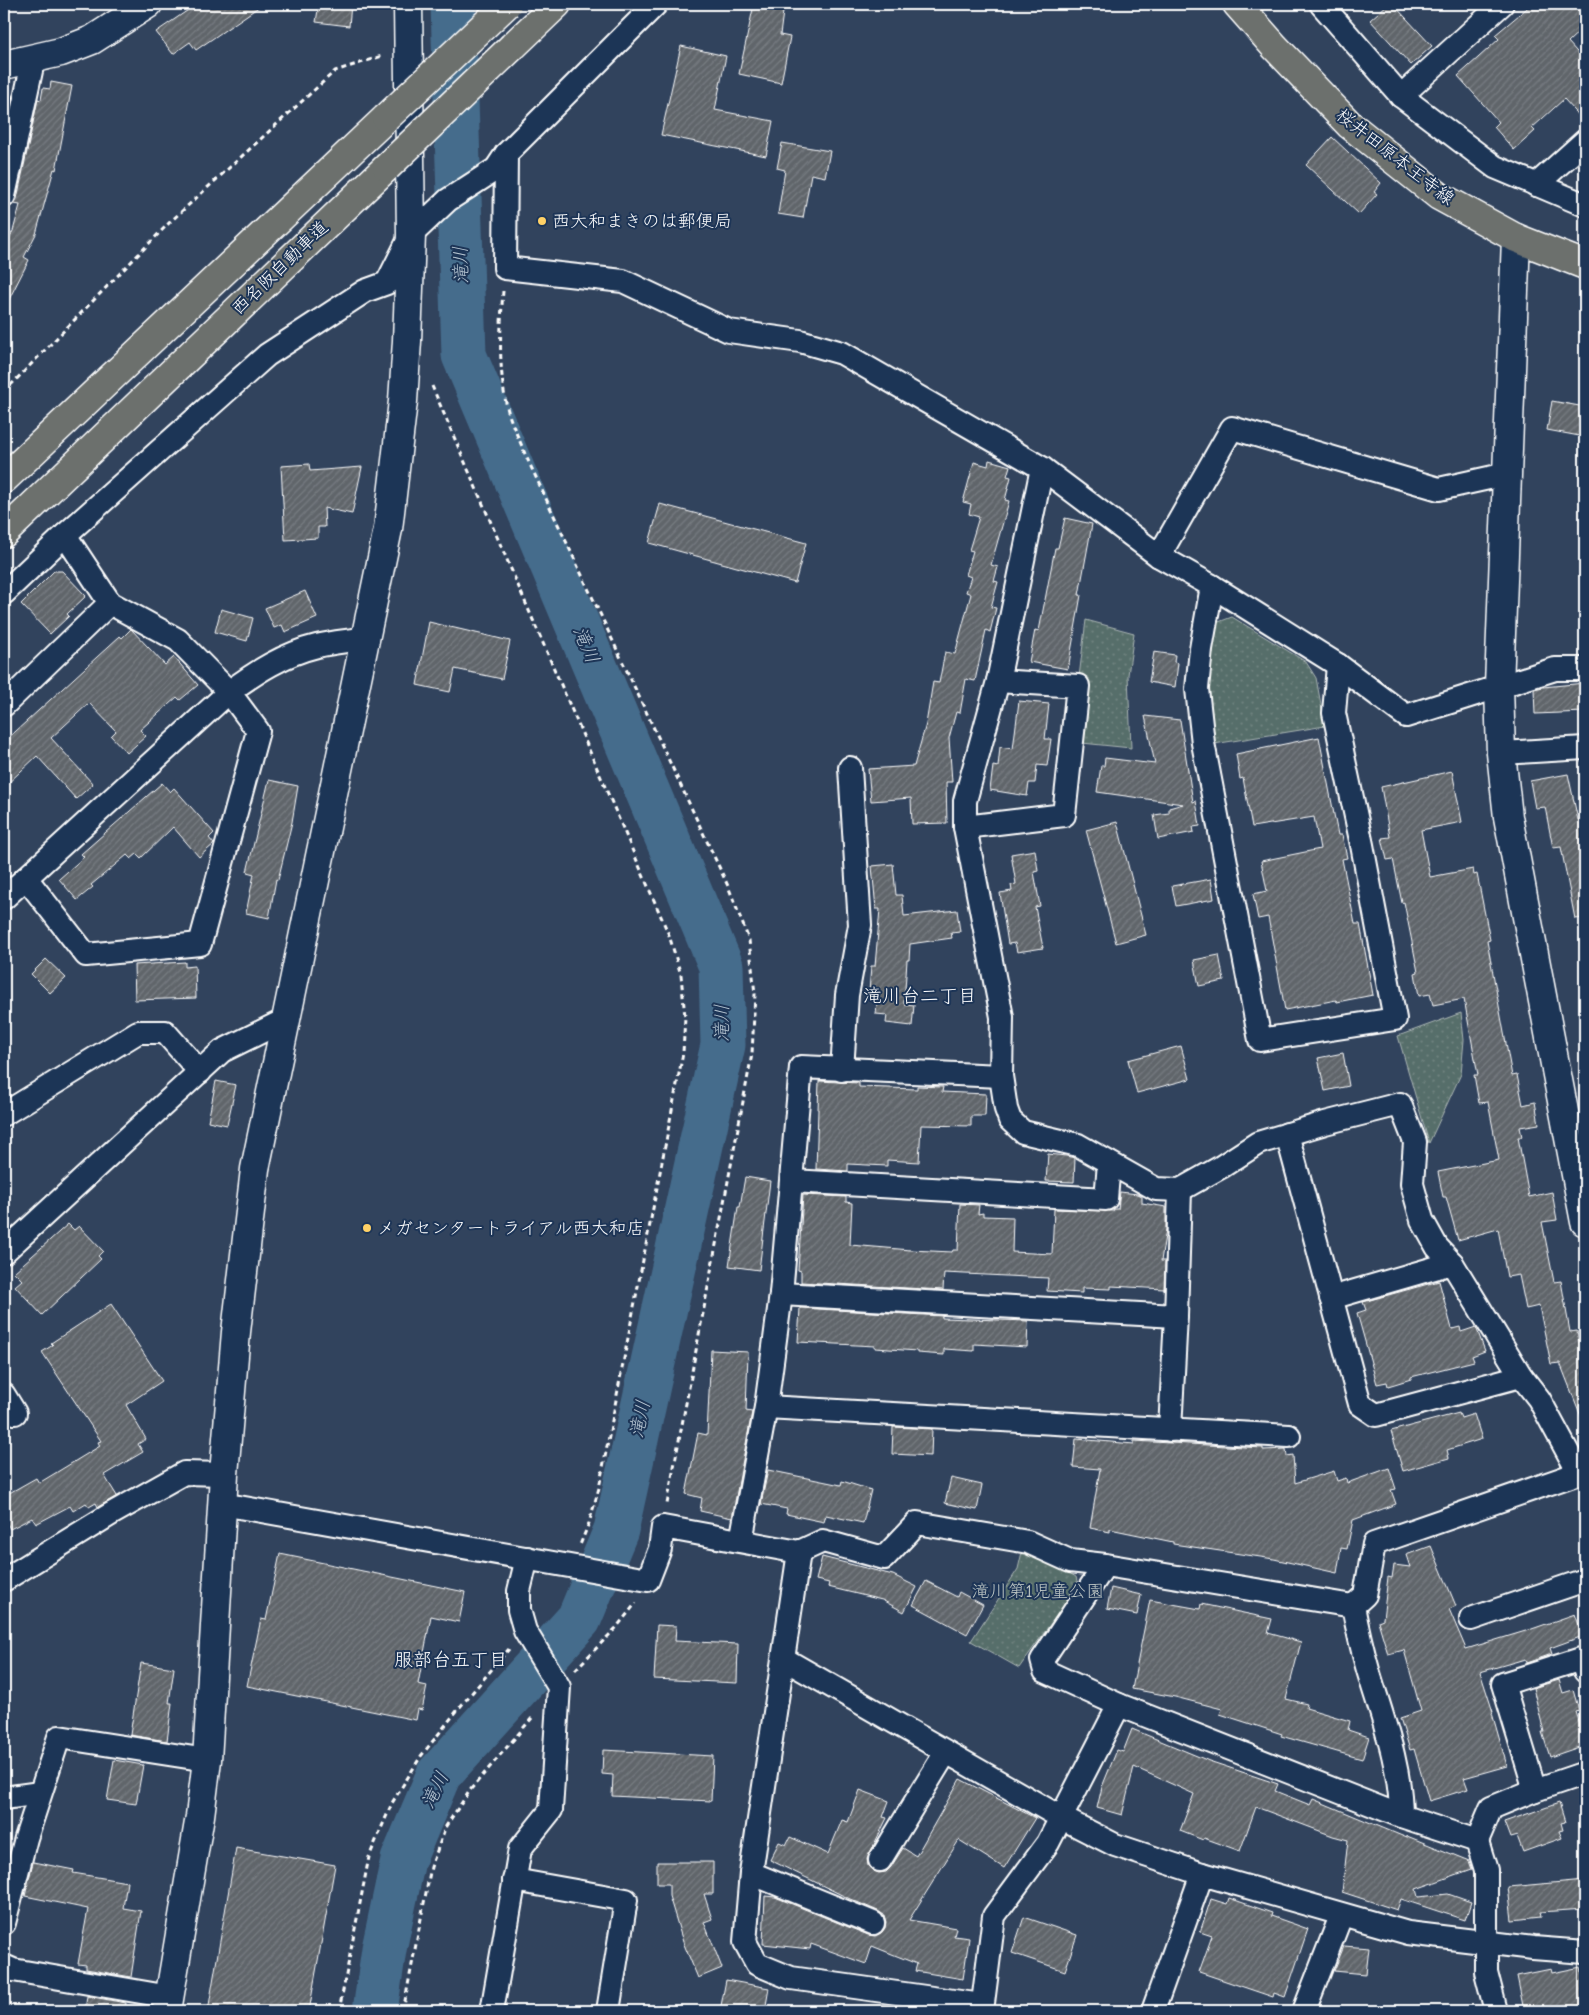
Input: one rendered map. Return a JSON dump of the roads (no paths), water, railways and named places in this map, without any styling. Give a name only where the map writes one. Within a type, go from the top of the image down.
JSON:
[{"type":"main road","name":"西名阪自動車道","points":[[4,479],[507,4]]},
{"type":"main road","name":"西名阪自動車道","points":[[4,533],[557,4]]},
{"type":"main road","name":"桜井田原本王寺線","points":[[1237,4],[1275,47],[1350,125],[1439,196],[1516,238],[1585,265]]},
{"type":"street","points":[[4,64],[61,52],[92,40],[148,4]]},
{"type":"street","points":[[4,1966],[14,1970],[168,2004],[200,1816],[207,1760],[224,1474],[236,1332],[255,1169],[388,529],[404,382],[411,235],[408,4]]},
{"type":"street","points":[[4,593],[65,535],[267,355],[364,291],[387,283],[411,235],[448,200],[501,161],[656,4]]},
{"type":"street","points":[[1321,4],[1401,96],[1495,167],[1585,205]]},
{"type":"street","points":[[1401,96],[1496,6]]},
{"type":"street","points":[[4,196],[34,57]]},
{"type":"street","points":[[1536,185],[1585,141]]},
{"type":"street","points":[[501,161],[504,268],[623,281],[729,331],[800,341],[842,353],[1042,468],[1159,556],[1212,586],[1338,665],[1406,716],[1554,669],[1585,669]]},
{"type":"street","points":[[1516,238],[1499,686],[1501,752],[1508,817],[1585,1222]]},
{"type":"street","points":[[1159,556],[1232,428],[1439,489],[1507,474]]},
{"type":"street","points":[[222,1504],[648,1580],[660,1549],[663,1527],[799,1552],[823,1541],[884,1558],[917,1523],[1028,1542],[1070,1561],[1105,1565],[1353,1606],[1366,1595],[1374,1544],[1582,1482],[1539,1400],[1521,1376],[1452,1263],[1437,1247],[1422,1220],[1412,1184],[1415,1142],[1400,1104],[1258,1143],[1180,1190],[1156,1189],[1078,1145],[1023,1132],[1010,1120],[1006,1109],[1002,1076],[1002,1017],[965,826],[964,801],[998,681],[1042,468]]},
{"type":"street","points":[[26,878],[86,955],[200,944],[258,731],[228,692],[178,640],[110,603],[65,535]]},
{"type":"street","points":[[1212,586],[1201,649],[1197,689],[1202,743],[1260,1040],[1395,1019],[1362,845],[1334,713],[1338,665]]},
{"type":"street","points":[[4,705],[110,603]]},
{"type":"street","points":[[4,898],[228,692],[279,659],[316,646],[366,638]]},
{"type":"street","points":[[965,826],[1064,815],[1078,686],[998,681]]},
{"type":"street","points":[[1501,752],[1585,748]]},
{"type":"street","points":[[842,1070],[847,995],[860,926],[850,768]]},
{"type":"street","points":[[4,1252],[222,1051],[285,1020]]},
{"type":"street","points":[[4,1114],[138,1032],[166,1032],[200,1072]]},
{"type":"street","points":[[741,1541],[766,1407],[781,1294],[801,1067],[1002,1076]]},
{"type":"street","points":[[1287,1134],[1360,1404],[1376,1415],[1521,1376]]},
{"type":"street","points":[[792,1181],[1106,1199],[1109,1163]]},
{"type":"street","points":[[1170,1430],[1180,1190]]},
{"type":"street","points":[[1331,1298],[1452,1263]]},
{"type":"street","points":[[781,1294],[1176,1316]]},
{"type":"street","points":[[766,1407],[1289,1436]]},
{"type":"street","points":[[4,1580],[112,1514],[184,1473],[224,1474]]},
{"type":"street","points":[[799,1552],[750,1873],[745,1942],[757,1964],[791,1978],[982,2008],[994,1916],[1048,1843],[1119,1705]]},
{"type":"street","points":[[492,2011],[520,1849],[551,1810],[560,1687],[525,1631],[519,1610],[519,1590],[527,1558]]},
{"type":"street","points":[[1105,1565],[1042,1660],[1045,1671],[1119,1705],[1401,1816],[1477,1841]]},
{"type":"street","points":[[1471,1619],[1585,1580]]},
{"type":"street","points":[[1353,1606],[1363,1651],[1382,1714],[1401,1793],[1401,1816]]},
{"type":"street","points":[[784,1659],[1060,1817],[1115,1845],[1202,1874],[1341,1916],[1408,1933],[1585,1952]]},
{"type":"street","points":[[1535,1790],[1503,1684],[1581,1659],[1585,1671]]},
{"type":"street","points":[[4,1923],[40,1793],[59,1737],[207,1760]]},
{"type":"street","points":[[880,1860],[946,1752]]},
{"type":"street","points":[[1496,2011],[1486,1972],[1488,1943],[1486,1870],[1477,1841],[1491,1808],[1535,1790],[1585,1773]]},
{"type":"street","points":[[4,1798],[40,1793]]},
{"type":"street","points":[[750,1873],[873,1923]]},
{"type":"street","points":[[1153,2011],[1202,1874]]},
{"type":"street","points":[[514,1880],[626,1900],[608,2011]]},
{"type":"street","points":[[1304,2011],[1341,1916]]},
{"type":"waterway","name":"滝川","points":[[375,2011],[384,1949],[403,1860],[439,1774],[579,1619],[616,1530],[723,1045],[721,966],[464,355],[453,4]]},
{"type":"place","name":"西大和まきのは郵便局","points":[[542,221]]},
{"type":"place","name":"メガセンタートライアル西大和店","points":[[367,1228]]},
{"type":"district","name":"滝川台二丁目","points":[[920,996]]},
{"type":"district","name":"服部台五丁目","points":[[451,1660]]},
{"type":"park label","name":"滝川第1児童公園","points":[[1038,1591]]}]
